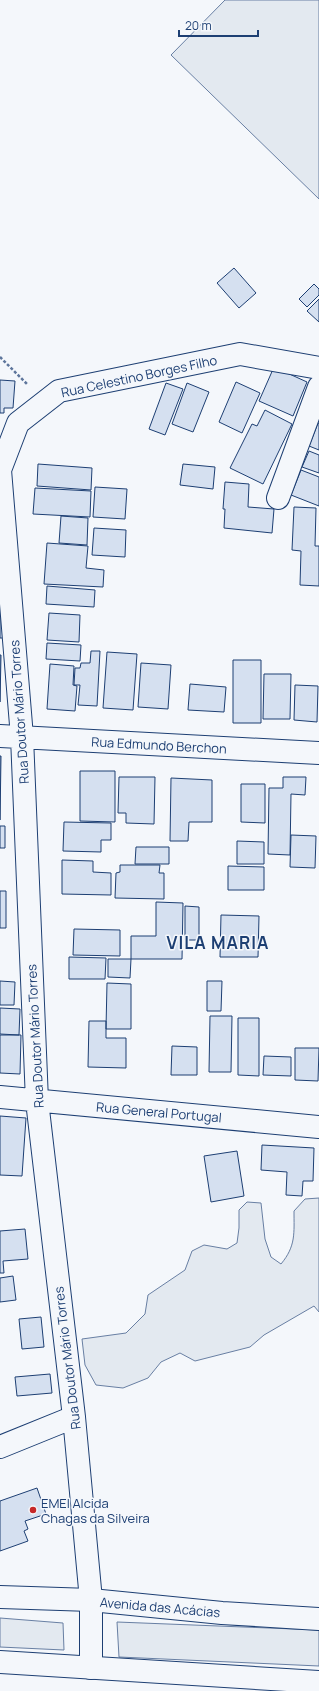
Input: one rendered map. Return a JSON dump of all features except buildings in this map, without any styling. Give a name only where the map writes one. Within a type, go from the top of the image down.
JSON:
[{"type":"street","name":"Rua Celestino Borges Filho","points":[[0,470],[18,423],[59,391],[240,354],[319,368]]},
{"type":"street","points":[[278,498],[319,387]]},
{"type":"street","name":"Rua Doutor Mário Torres","points":[[0,470],[22,737],[37,1101],[74,1416],[91,1600],[91,1668]]},
{"type":"street","name":"Rua Edmundo Berchon","points":[[0,736],[319,753]]},
{"type":"street","name":"Rua General Portugal","points":[[0,1097],[319,1127]]},
{"type":"street","points":[[0,1447],[74,1416]]},
{"type":"street","name":"Avenida das Acácias","points":[[0,1597],[91,1600],[222,1613],[319,1619]]},
{"type":"street","points":[[0,1662],[319,1682]]},
{"type":"path","points":[[0,357],[27,383],[44,403]]},
{"type":"shaded area","points":[[225,0],[319,0],[319,199],[171,55]]},
{"type":"shaded area","points":[[319,1198],[319,1312],[314,1306],[264,1335],[250,1347],[195,1361],[180,1353],[161,1362],[148,1378],[123,1388],[96,1385],[85,1365],[82,1339],[126,1333],[145,1314],[148,1295],[185,1270],[192,1251],[204,1245],[227,1249],[237,1243],[239,1210],[247,1202],[261,1203],[265,1239],[271,1257],[281,1264],[292,1245],[294,1233],[294,1211],[305,1199]]},
{"type":"shaded area","points":[[0,1618],[63,1623],[64,1650],[0,1647]]},
{"type":"shaded area","points":[[117,1622],[319,1630],[319,1666],[119,1657]]},
{"type":"place","name":"EMEI Alcida Chagas da Silveira","points":[[33,1510]]},
{"type":"district","name":"VILA MARIA","points":[[218,943]]}]
